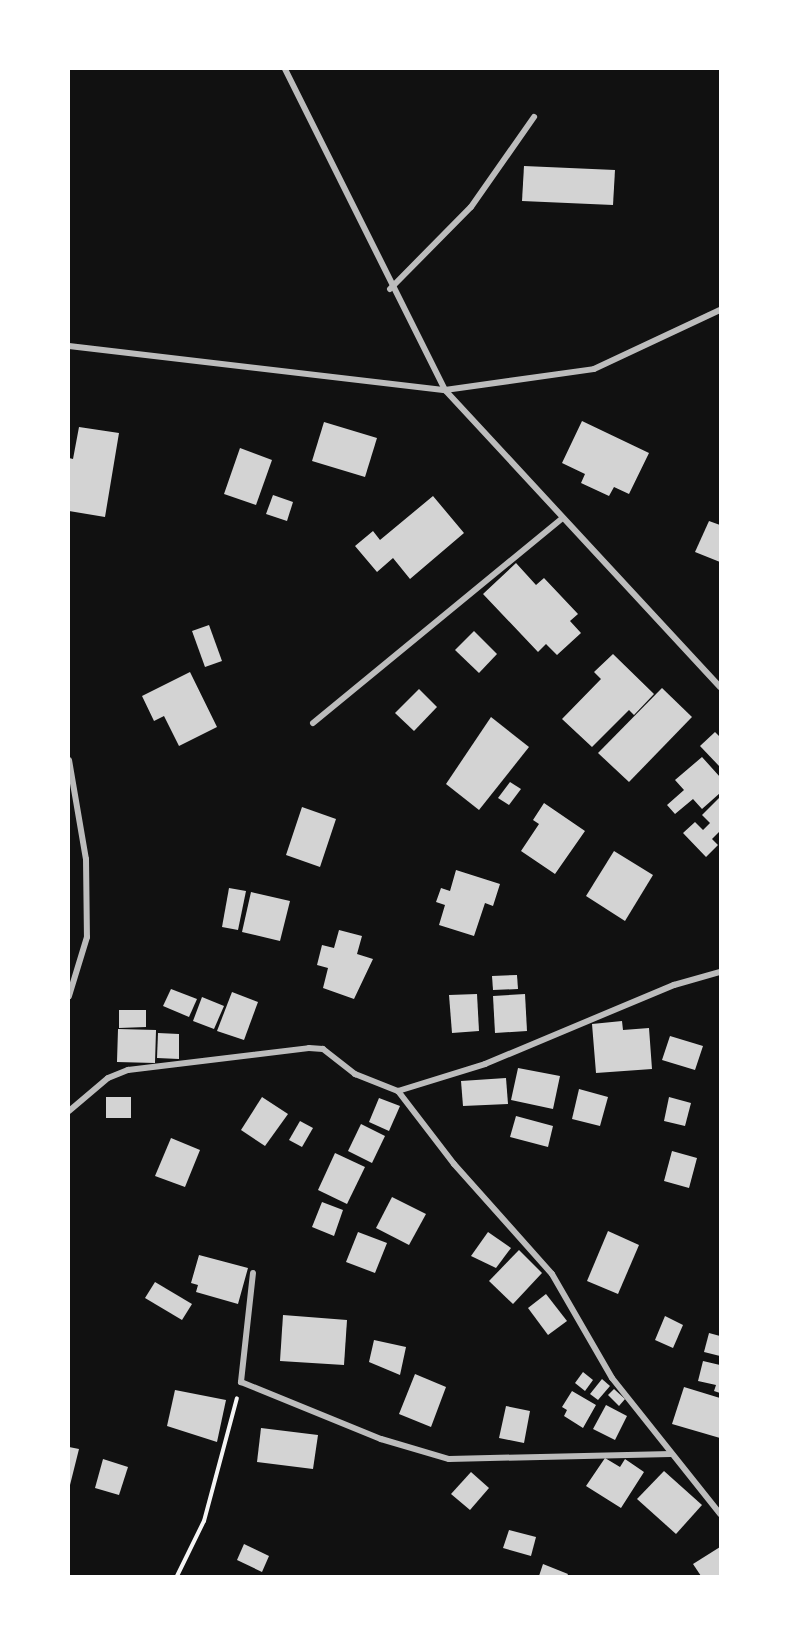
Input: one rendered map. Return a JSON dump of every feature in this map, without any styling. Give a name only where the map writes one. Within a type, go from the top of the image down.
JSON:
[{"type":"street","points":[[285,69],[390,289],[445,390],[720,687]]},
{"type":"street","points":[[390,289],[471,207],[534,117]]},
{"type":"street","points":[[69,346],[445,390],[594,369],[720,310]]},
{"type":"street","points":[[313,723],[563,518]]},
{"type":"street","points":[[69,760],[86,859],[87,938],[69,996]]},
{"type":"street","points":[[398,1091],[485,1065],[674,985],[720,972]]},
{"type":"street","points":[[69,1111],[108,1078],[128,1070],[309,1048],[323,1049],[365,1079],[398,1091],[552,1275],[612,1378],[720,1514]]},
{"type":"street","points":[[253,1273],[241,1382],[381,1439],[449,1459],[671,1454]]},
{"type":"path","points":[[177,1576],[204,1521],[241,1382]]},
{"type":"building","points":[[524,166],[615,170],[613,205],[522,201]]},
{"type":"building","points":[[582,421],[649,453],[629,494],[614,487],[609,496],[581,483],[585,474],[562,463]]},
{"type":"building","points":[[324,422],[377,438],[365,477],[312,461]]},
{"type":"building","points":[[79,427],[119,433],[105,517],[69,511],[69,458],[73,459]]},
{"type":"building","points":[[240,448],[272,460],[256,505],[224,494]]},
{"type":"building","points":[[273,495],[293,502],[287,521],[266,514]]},
{"type":"building","points":[[433,496],[464,533],[410,579],[393,558],[377,572],[355,546],[373,531],[380,540]]},
{"type":"building","points":[[709,521],[720,525],[720,562],[695,552]]},
{"type":"building","points":[[516,563],[536,585],[544,578],[578,614],[570,621],[581,633],[557,655],[546,644],[538,652],[483,594]]},
{"type":"building","points":[[209,625],[222,661],[205,667],[192,631]]},
{"type":"building","points":[[474,631],[497,654],[479,673],[455,650]]},
{"type":"building","points":[[613,654],[654,694],[634,715],[629,710],[592,747],[562,719],[601,679],[594,672]]},
{"type":"building","points":[[190,672],[217,727],[179,746],[164,716],[154,721],[142,696]]},
{"type":"building","points":[[662,688],[692,717],[629,782],[598,753]]},
{"type":"building","points":[[419,689],[437,707],[414,731],[395,713]]},
{"type":"building","points":[[491,717],[529,747],[479,810],[446,784]]},
{"type":"building","points":[[715,732],[720,737],[720,767],[700,746]]},
{"type":"building","points":[[702,757],[720,777],[720,793],[702,809],[693,799],[675,814],[667,805],[684,790],[675,780]]},
{"type":"building","points":[[510,782],[521,789],[509,805],[498,798]]},
{"type":"building","points":[[720,797],[720,831],[712,839],[718,845],[706,857],[683,833],[695,822],[703,830],[710,823],[702,815]]},
{"type":"building","points":[[544,803],[585,831],[555,874],[521,851],[539,824],[533,820]]},
{"type":"building","points":[[302,807],[336,819],[320,867],[286,855]]},
{"type":"building","points":[[614,851],[653,875],[625,921],[586,896]]},
{"type":"building","points":[[456,870],[500,884],[493,906],[485,903],[474,936],[439,925],[445,905],[436,902],[441,888],[450,891]]},
{"type":"building","points":[[229,888],[246,891],[238,930],[222,927]]},
{"type":"building","points":[[251,892],[290,901],[280,941],[242,932]]},
{"type":"building","points":[[339,930],[362,936],[357,954],[373,959],[354,999],[323,988],[328,968],[317,965],[322,945],[334,948]]},
{"type":"building","points":[[517,975],[518,989],[493,990],[492,976]]},
{"type":"building","points":[[171,989],[197,999],[189,1017],[163,1006]]},
{"type":"building","points":[[232,992],[258,1002],[244,1040],[217,1031]]},
{"type":"building","points":[[477,994],[479,1031],[452,1033],[449,995]]},
{"type":"building","points":[[525,994],[527,1031],[495,1033],[493,996]]},
{"type":"building","points":[[202,997],[224,1006],[214,1029],[193,1021]]},
{"type":"building","points":[[119,1010],[146,1010],[146,1027],[119,1028]]},
{"type":"building","points":[[622,1021],[623,1030],[649,1028],[652,1069],[596,1073],[592,1024]]},
{"type":"building","points":[[118,1029],[156,1030],[155,1063],[117,1062]]},
{"type":"building","points":[[158,1033],[179,1034],[179,1059],[157,1058]]},
{"type":"building","points":[[670,1036],[703,1046],[695,1070],[662,1060]]},
{"type":"building","points":[[518,1068],[560,1076],[553,1109],[511,1100]]},
{"type":"building","points":[[506,1078],[508,1104],[463,1106],[461,1081]]},
{"type":"building","points":[[579,1089],[608,1097],[600,1126],[572,1119]]},
{"type":"building","points":[[106,1097],[131,1097],[131,1118],[106,1118]]},
{"type":"building","points":[[262,1097],[288,1114],[265,1146],[241,1130]]},
{"type":"building","points":[[669,1097],[691,1103],[685,1126],[664,1121]]},
{"type":"building","points":[[379,1098],[400,1106],[389,1131],[369,1122]]},
{"type":"building","points":[[516,1116],[553,1126],[548,1147],[510,1137]]},
{"type":"building","points":[[300,1121],[313,1128],[302,1147],[289,1140]]},
{"type":"building","points":[[361,1124],[385,1136],[372,1163],[348,1151]]},
{"type":"building","points":[[171,1138],[200,1150],[185,1187],[155,1176]]},
{"type":"building","points":[[672,1151],[697,1158],[689,1188],[664,1181]]},
{"type":"building","points":[[335,1153],[365,1167],[347,1204],[318,1190]]},
{"type":"building","points":[[392,1197],[426,1214],[409,1245],[376,1228]]},
{"type":"building","points":[[322,1202],[343,1210],[334,1236],[312,1227]]},
{"type":"building","points":[[608,1231],[639,1245],[618,1294],[587,1281]]},
{"type":"building","points":[[358,1232],[387,1243],[375,1273],[346,1262]]},
{"type":"building","points":[[488,1232],[511,1248],[496,1268],[471,1256]]},
{"type":"building","points":[[519,1250],[542,1273],[513,1304],[489,1281]]},
{"type":"building","points":[[199,1255],[248,1268],[238,1304],[196,1292],[198,1285],[191,1283]]},
{"type":"building","points":[[155,1282],[192,1304],[182,1320],[145,1298]]},
{"type":"building","points":[[546,1294],[567,1321],[548,1335],[528,1308]]},
{"type":"building","points":[[283,1315],[347,1320],[344,1365],[280,1361]]},
{"type":"building","points":[[665,1316],[683,1325],[673,1348],[655,1340]]},
{"type":"building","points":[[709,1333],[720,1336],[720,1356],[704,1352]]},
{"type":"building","points":[[374,1340],[406,1347],[400,1375],[369,1362]]},
{"type":"building","points":[[703,1361],[720,1365],[720,1393],[714,1391],[716,1385],[698,1381]]},
{"type":"building","points":[[583,1372],[593,1380],[585,1391],[575,1383]]},
{"type":"building","points":[[415,1374],[446,1387],[431,1427],[399,1414]]},
{"type":"building","points":[[602,1379],[610,1386],[598,1400],[590,1394]]},
{"type":"building","points":[[684,1387],[720,1398],[720,1438],[672,1424]]},
{"type":"building","points":[[614,1389],[625,1399],[619,1406],[608,1395]]},
{"type":"building","points":[[175,1390],[226,1400],[217,1442],[167,1426]]},
{"type":"building","points":[[572,1391],[596,1405],[583,1428],[564,1416],[567,1410],[562,1407]]},
{"type":"building","points":[[606,1405],[627,1416],[615,1440],[593,1429]]},
{"type":"building","points":[[506,1406],[530,1411],[524,1443],[499,1438]]},
{"type":"building","points":[[261,1428],[318,1435],[313,1469],[257,1462]]},
{"type":"building","points":[[69,1447],[79,1449],[70,1485],[69,1485]]},
{"type":"building","points":[[605,1458],[620,1467],[625,1459],[644,1472],[621,1508],[586,1486]]},
{"type":"building","points":[[103,1459],[128,1467],[119,1495],[95,1488]]},
{"type":"building","points":[[664,1471],[702,1505],[676,1534],[637,1499]]},
{"type":"building","points":[[471,1472],[489,1488],[470,1510],[451,1494]]},
{"type":"building","points":[[509,1530],[536,1537],[531,1556],[503,1548]]},
{"type":"building","points":[[244,1544],[269,1556],[262,1572],[237,1560]]},
{"type":"building","points":[[720,1547],[720,1576],[701,1576],[693,1564]]},
{"type":"building","points":[[543,1564],[568,1574],[567,1576],[539,1576]]}]
